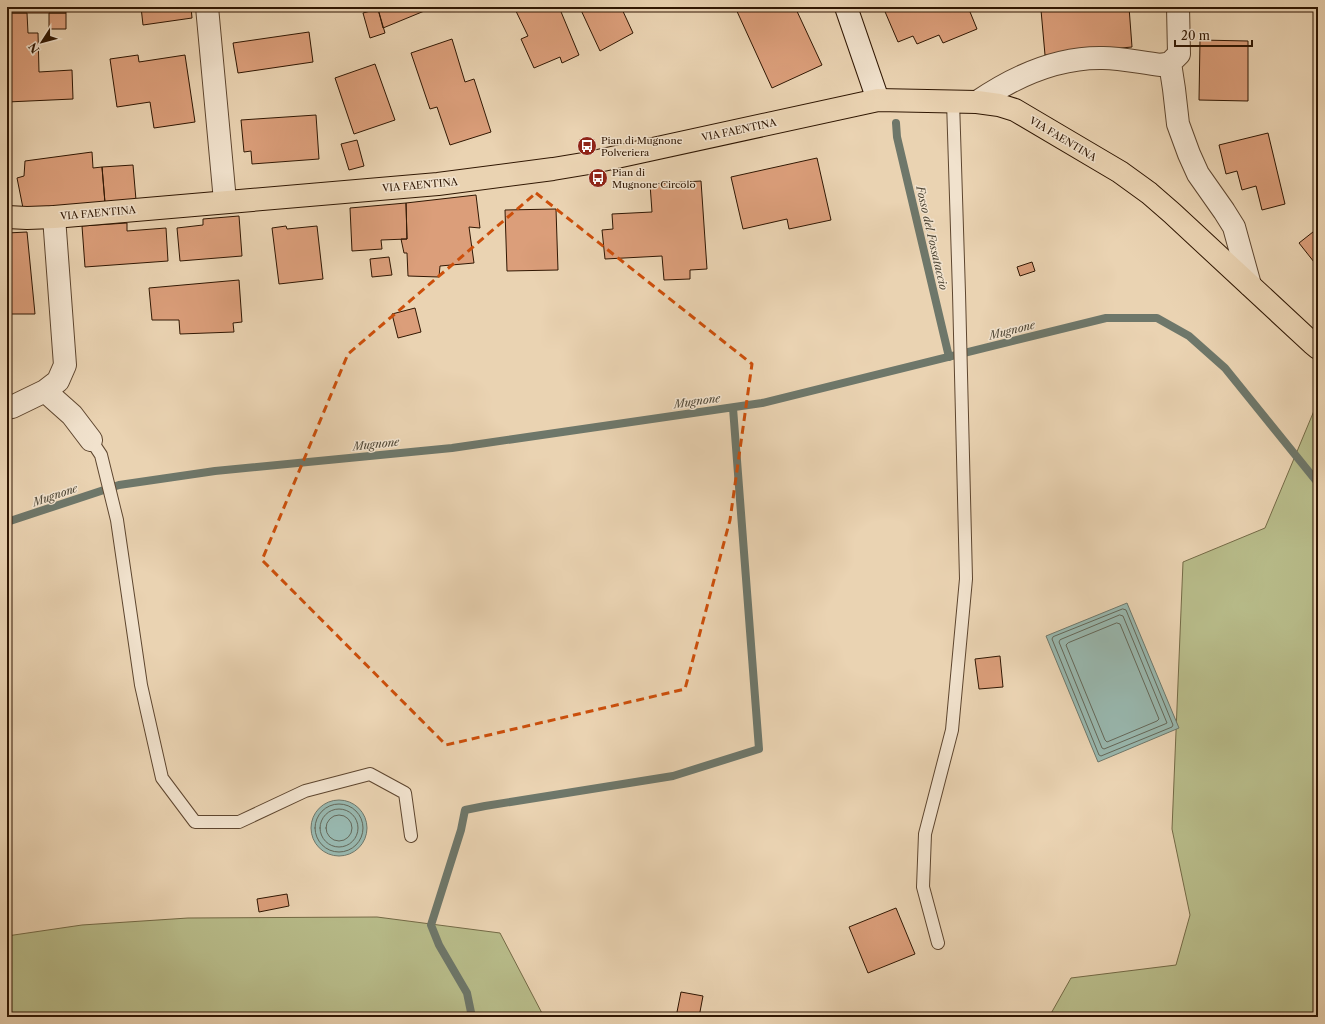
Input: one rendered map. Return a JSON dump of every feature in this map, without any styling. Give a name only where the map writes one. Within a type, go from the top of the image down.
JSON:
[{"type":"main road","name":"VIA FAENTINA","points":[[7,217],[54,217],[438,184],[552,170],[878,100],[953,101],[999,104],[1015,110],[1120,172],[1149,193],[1318,348]]},
{"type":"street","points":[[207,7],[225,202]]},
{"type":"street","points":[[846,7],[878,100]]},
{"type":"street","points":[[977,102],[997,88],[1036,69],[1066,61],[1103,58],[1161,65],[1170,63],[1179,54],[1178,7]]},
{"type":"street","points":[[1170,63],[1178,124],[1198,174],[1234,227],[1250,285]]},
{"type":"street","points":[[7,408],[45,392],[58,381],[65,365],[54,217]]},
{"type":"street","points":[[45,392],[72,415],[96,448]]},
{"type":"lane","points":[[938,944],[923,887],[925,834],[952,730],[966,579],[953,101]]},
{"type":"lane","points":[[96,448],[117,520],[141,684],[162,778],[195,822],[239,822],[304,791],[370,774],[405,793],[411,836]]},
{"type":"highlighted area","points":[[536,193],[752,364],[730,520],[685,689],[446,745],[262,560],[348,354]]},
{"type":"green space","points":[[1316,406],[1318,406],[1318,1017],[1049,1017],[1071,978],[1176,965],[1190,915],[1172,829],[1183,562],[1265,528]]},
{"type":"green space","points":[[377,917],[500,933],[544,1017],[7,1017],[7,936],[82,925],[188,918]]},
{"type":"water","points":[[1127,603],[1179,728],[1098,762],[1046,636]]},
{"type":"water","points":[[339,800],[350,803],[359,808],[364,817],[367,828],[364,839],[359,848],[350,853],[339,856],[328,853],[319,848],[314,839],[311,828],[314,817],[319,808],[328,803]]},
{"type":"building","points":[[7,7],[66,7],[66,13],[7,13]]},
{"type":"building","points":[[141,7],[191,7],[192,18],[143,25]]},
{"type":"building","points":[[382,7],[434,7],[383,28],[378,9]]},
{"type":"building","points":[[514,7],[559,7],[579,55],[562,63],[560,57],[534,68],[521,39],[528,36]]},
{"type":"building","points":[[621,7],[633,33],[600,51],[580,8]]},
{"type":"building","points":[[735,7],[795,7],[822,65],[772,88]]},
{"type":"building","points":[[883,7],[968,7],[977,29],[943,43],[939,35],[917,44],[913,36],[898,42]]},
{"type":"building","points":[[1075,7],[1129,7],[1132,47],[1045,55],[1041,10]]},
{"type":"building","points":[[378,9],[385,33],[370,38],[363,13]]},
{"type":"building","points":[[7,13],[27,13],[28,33],[38,33],[39,72],[72,70],[73,99],[7,102]]},
{"type":"building","points":[[49,13],[66,13],[66,29],[49,29]]},
{"type":"building","points":[[309,32],[313,62],[238,73],[233,43]]},
{"type":"building","points":[[452,39],[465,82],[474,79],[491,132],[450,145],[437,107],[430,109],[411,53]]},
{"type":"building","points":[[1200,40],[1248,41],[1248,101],[1199,100]]},
{"type":"building","points":[[138,55],[139,62],[185,55],[195,122],[154,128],[150,102],[117,107],[110,59]]},
{"type":"building","points":[[375,64],[395,120],[354,134],[335,78]]},
{"type":"building","points":[[316,115],[319,159],[252,164],[251,151],[244,152],[241,120]]},
{"type":"building","points":[[1268,133],[1285,204],[1262,210],[1256,186],[1242,190],[1237,171],[1226,174],[1219,145]]},
{"type":"building","points":[[357,140],[364,166],[349,170],[341,144]]},
{"type":"building","points":[[92,152],[93,168],[102,167],[105,203],[23,208],[17,178],[24,176],[25,161]]},
{"type":"building","points":[[817,158],[831,220],[789,229],[787,219],[743,229],[731,177]]},
{"type":"building","points":[[133,165],[136,200],[105,203],[102,167]]},
{"type":"building","points":[[701,181],[707,269],[690,270],[690,279],[664,280],[662,256],[605,259],[602,230],[613,229],[612,214],[652,212],[650,184]]},
{"type":"building","points":[[476,195],[480,228],[469,227],[474,263],[440,266],[439,277],[408,276],[407,253],[404,253],[401,239],[407,239],[406,203]]},
{"type":"building","points":[[406,203],[407,239],[381,240],[382,249],[352,251],[350,208]]},
{"type":"building","points":[[556,209],[558,270],[507,271],[505,210]]},
{"type":"building","points":[[239,216],[242,256],[180,261],[177,228],[203,225],[203,219]]},
{"type":"building","points":[[127,223],[127,231],[166,228],[168,261],[85,267],[82,226]]},
{"type":"building","points":[[286,226],[287,229],[317,226],[323,279],[279,284],[272,228]]},
{"type":"building","points":[[1318,228],[1318,267],[1299,243]]},
{"type":"building","points":[[27,232],[35,314],[7,314],[7,233]]},
{"type":"building","points":[[389,257],[392,275],[372,277],[370,259]]},
{"type":"building","points":[[1032,262],[1035,271],[1020,276],[1017,267]]},
{"type":"building","points":[[239,280],[242,322],[233,323],[234,332],[180,334],[179,320],[152,320],[149,288]]},
{"type":"building","points":[[415,308],[421,332],[398,338],[392,314]]},
{"type":"building","points":[[1000,656],[1003,687],[979,689],[975,659]]},
{"type":"building","points":[[287,894],[289,906],[259,912],[257,899]]},
{"type":"building","points":[[896,908],[915,954],[868,973],[849,927]]},
{"type":"building","points":[[681,992],[703,996],[699,1017],[676,1017]]},
{"type":"waterway","name":"Fosso del Fossataccio","points":[[896,123],[897,137],[949,357]]},
{"type":"waterway","name":"Mugnone","points":[[7,522],[119,485],[215,471],[452,448],[762,403],[1106,318],[1157,318],[1189,336],[1225,368],[1318,483]]},
{"type":"waterway","points":[[472,1017],[467,993],[439,945],[431,925],[461,830],[465,810],[673,776],[759,749],[733,408]]},
{"type":"place","name":"Pian di Mugnone Polveriera","points":[[587,146]]},
{"type":"place","name":"Pian di Mugnone Circolo","points":[[598,178]]}]
